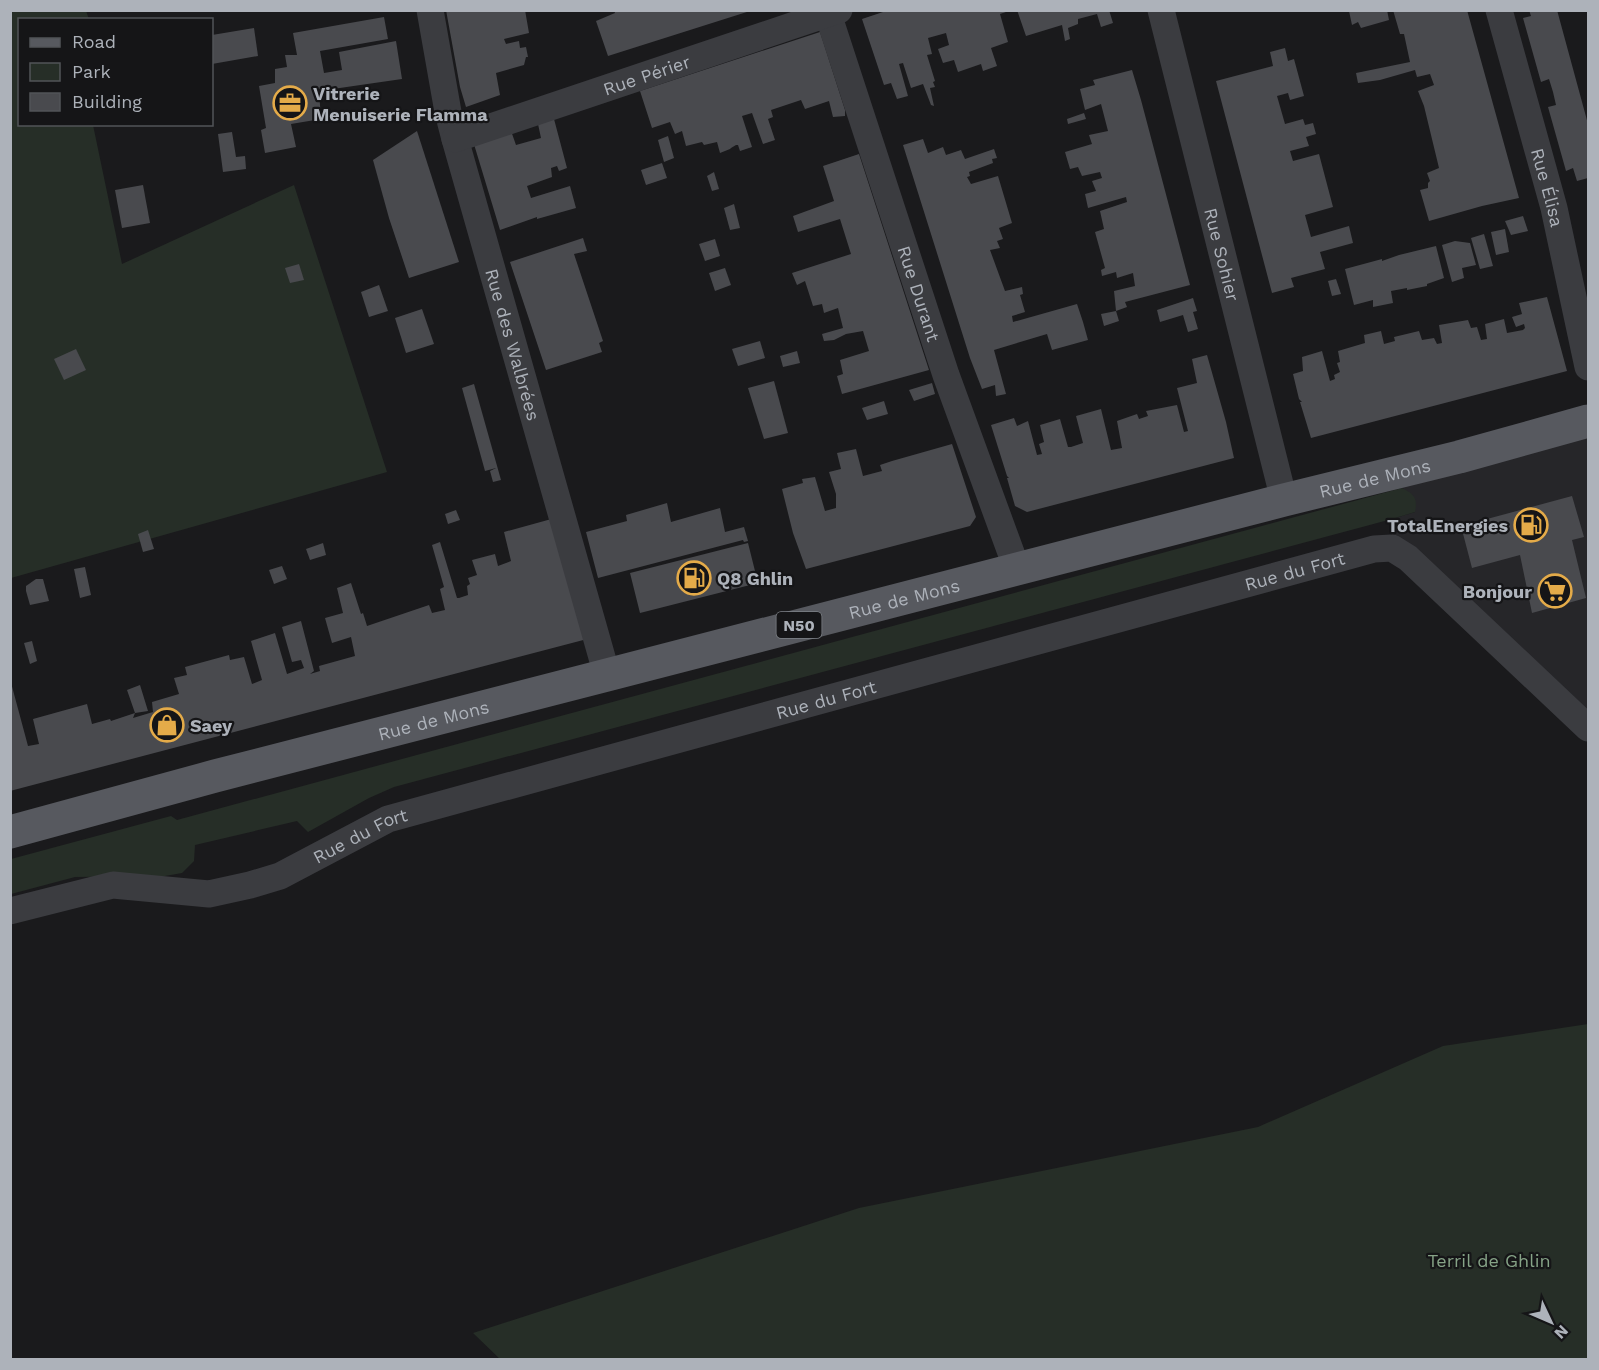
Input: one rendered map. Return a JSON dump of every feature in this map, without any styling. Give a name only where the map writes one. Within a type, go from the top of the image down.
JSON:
[{"type":"main road","name":"Rue de Mons","points":[[10,832],[215,776],[1284,500],[1459,457],[1588,421]]},
{"type":"street","name":"Rue des Walbrées","points":[[430,10],[454,139],[607,675]]},
{"type":"street","name":"Rue Sohier","points":[[1161,10],[1284,500]]},
{"type":"street","name":"Rue Élisa","points":[[1499,10],[1554,208],[1588,367]]},
{"type":"street","name":"Rue Périer","points":[[454,139],[833,12]]},
{"type":"street","name":"Rue Durant","points":[[833,12],[946,375],[1017,569]]},
{"type":"street","name":"Rue du Fort","points":[[10,911],[113,885],[209,894],[250,885],[280,876],[388,819],[1374,549],[1392,548],[1408,558],[1588,728]]},
{"type":"shaded area","points":[[1588,421],[1588,728],[1392,548],[1392,519],[1415,512],[1403,488],[1393,490],[1459,457]]},
{"type":"green space","points":[[11,11],[86,11],[89,18],[18,18],[18,126],[93,126],[122,264],[294,185],[387,472],[11,578]]},
{"type":"green space","points":[[1402,488],[1414,497],[1415,512],[394,787],[369,798],[308,832],[297,821],[195,845],[194,861],[182,873],[165,876],[75,877],[11,894],[11,859],[171,816],[177,820]]},
{"type":"green space","name":"Terril de Ghlin","points":[[1588,1024],[1588,1359],[501,1360],[473,1333],[859,1208],[1258,1127],[1443,1046]]},
{"type":"building","points":[[446,10],[525,10],[529,33],[504,39],[506,44],[519,41],[520,48],[526,47],[528,57],[524,65],[496,73],[500,95],[466,107],[460,87]]},
{"type":"building","points":[[614,10],[750,11],[608,56],[596,21],[615,13]]},
{"type":"building","points":[[889,10],[1012,10],[1000,14],[1008,42],[991,48],[997,66],[983,71],[981,64],[958,72],[954,60],[943,63],[938,49],[949,45],[946,33],[928,38],[932,54],[927,55],[935,81],[933,82],[935,87],[930,88],[934,106],[931,105],[923,84],[911,88],[903,63],[899,64],[908,96],[897,99],[891,83],[884,85],[862,19]]},
{"type":"building","points":[[1017,10],[1109,10],[1113,23],[1101,27],[1097,14],[1078,19],[1078,24],[1068,28],[1070,39],[1065,41],[1062,25],[1026,36]]},
{"type":"building","points":[[1387,10],[1389,20],[1361,28],[1358,22],[1352,25],[1349,11]]},
{"type":"building","points":[[1393,10],[1467,10],[1519,198],[1429,221],[1420,190],[1428,188],[1430,181],[1427,173],[1439,168],[1424,106],[1418,91],[1434,85],[1430,74],[1417,77],[1415,70],[1380,80],[1358,83],[1356,73],[1410,62],[1404,34],[1400,34]]},
{"type":"building","points":[[1529,10],[1557,10],[1588,124],[1588,178],[1577,181],[1573,168],[1566,171],[1548,107],[1556,105],[1553,92],[1549,79],[1541,82],[1523,18],[1531,16]]},
{"type":"building","points":[[384,17],[388,39],[320,51],[324,73],[342,70],[339,52],[396,41],[402,79],[319,91],[321,119],[291,124],[296,147],[265,153],[261,130],[266,128],[259,86],[275,83],[275,69],[287,67],[285,55],[297,55],[293,33]]},
{"type":"building","points":[[254,28],[258,56],[213,64],[213,35]]},
{"type":"building","points":[[820,32],[845,116],[833,117],[829,101],[805,109],[801,100],[771,110],[773,117],[768,119],[775,140],[763,144],[752,113],[742,116],[752,147],[740,151],[736,145],[720,153],[717,142],[704,145],[702,142],[686,146],[682,131],[675,134],[670,122],[652,128],[640,91]]},
{"type":"building","points":[[1285,48],[1288,61],[1294,59],[1304,96],[1290,100],[1288,93],[1277,96],[1285,124],[1303,119],[1305,125],[1313,123],[1316,134],[1306,137],[1309,146],[1290,151],[1293,161],[1319,154],[1333,207],[1305,215],[1311,237],[1349,226],[1353,243],[1320,252],[1325,269],[1291,278],[1294,287],[1272,293],[1216,81],[1273,66],[1270,52]]},
{"type":"building","points":[[1132,70],[1190,285],[1125,302],[1127,307],[1116,311],[1114,291],[1135,286],[1133,273],[1117,278],[1116,272],[1102,276],[1101,270],[1105,268],[1095,232],[1104,229],[1100,211],[1127,202],[1126,197],[1088,208],[1085,194],[1096,191],[1092,181],[1102,178],[1100,172],[1082,176],[1078,167],[1070,169],[1065,152],[1092,144],[1089,135],[1108,131],[1101,104],[1085,110],[1080,89],[1095,85],[1093,80]]},
{"type":"building","points":[[1084,113],[1086,119],[1068,124],[1067,119]]},
{"type":"building","points":[[554,119],[567,168],[559,171],[557,166],[551,168],[552,177],[527,186],[531,198],[570,186],[576,208],[537,219],[537,217],[500,230],[473,141],[510,128],[516,145],[541,138],[538,124]]},
{"type":"building","points":[[417,131],[459,262],[409,278],[373,160]]},
{"type":"building","points":[[232,132],[236,157],[245,156],[246,169],[223,172],[218,134]]},
{"type":"building","points":[[668,136],[674,158],[664,162],[658,140]]},
{"type":"building","points":[[923,139],[928,153],[943,147],[946,155],[961,150],[965,159],[994,149],[997,158],[992,159],[993,163],[969,172],[970,176],[967,177],[971,184],[998,176],[1012,223],[999,228],[1003,239],[997,241],[1000,248],[990,250],[1005,291],[1022,287],[1023,294],[1020,295],[1025,312],[1012,316],[1013,322],[1077,304],[1083,322],[1088,340],[1052,350],[1047,334],[994,350],[1006,394],[996,396],[995,385],[982,389],[970,358],[903,145]]},
{"type":"building","points":[[859,154],[929,370],[842,394],[837,376],[843,374],[840,360],[869,351],[863,331],[824,341],[822,334],[843,328],[838,308],[824,313],[822,304],[813,306],[805,281],[797,285],[792,273],[851,254],[840,219],[798,232],[793,216],[834,201],[823,166]]},
{"type":"building","points":[[662,163],[667,178],[646,185],[641,170]]},
{"type":"building","points":[[714,172],[719,189],[712,191],[707,176]]},
{"type":"building","points":[[143,185],[150,223],[122,228],[115,190]]},
{"type":"building","points":[[734,204],[740,228],[730,230],[724,208]]},
{"type":"building","points":[[1523,216],[1528,231],[1511,235],[1505,221]]},
{"type":"building","points":[[1505,229],[1509,252],[1496,255],[1491,232]]},
{"type":"building","points":[[1484,234],[1493,266],[1480,269],[1471,238]]},
{"type":"building","points":[[583,238],[587,251],[574,254],[603,341],[599,343],[602,352],[546,370],[510,262]]},
{"type":"building","points":[[715,239],[720,256],[705,261],[699,244]]},
{"type":"building","points":[[1455,241],[1470,243],[1476,265],[1462,268],[1464,278],[1452,282],[1442,245]]},
{"type":"building","points":[[1436,246],[1444,278],[1427,284],[1427,286],[1391,291],[1393,303],[1373,307],[1373,300],[1354,305],[1345,269]]},
{"type":"building","points":[[299,264],[304,280],[290,283],[285,268]]},
{"type":"building","points":[[725,268],[731,285],[715,291],[709,273]]},
{"type":"building","points":[[1336,279],[1341,294],[1332,296],[1328,281]]},
{"type":"building","points":[[379,285],[388,311],[369,317],[361,292]]},
{"type":"building","points":[[1547,297],[1567,371],[1311,438],[1293,374],[1303,371],[1302,357],[1322,351],[1330,381],[1335,379],[1334,375],[1340,372],[1337,363],[1340,362],[1338,351],[1365,343],[1364,335],[1381,331],[1384,344],[1395,341],[1394,337],[1419,331],[1422,340],[1434,338],[1437,344],[1442,343],[1439,325],[1468,320],[1471,328],[1477,327],[1481,340],[1487,339],[1485,324],[1504,319],[1507,333],[1523,330],[1524,324],[1516,327],[1512,317],[1522,314],[1519,303]]},
{"type":"building","points":[[1193,298],[1197,311],[1193,312],[1198,329],[1188,332],[1183,315],[1160,322],[1157,310]]},
{"type":"building","points":[[422,309],[434,344],[406,353],[395,318]]},
{"type":"building","points":[[1116,311],[1119,321],[1104,326],[1101,314]]},
{"type":"building","points":[[760,341],[765,358],[738,366],[732,349]]},
{"type":"building","points":[[76,349],[86,370],[64,380],[54,359]]},
{"type":"building","points":[[797,351],[800,363],[783,367],[780,356]]},
{"type":"building","points":[[1207,355],[1234,458],[1027,512],[1015,506],[1007,478],[1009,478],[991,425],[1014,418],[1017,426],[1028,421],[1037,455],[1042,454],[1039,444],[1044,442],[1040,425],[1060,419],[1068,447],[1071,447],[1083,443],[1076,416],[1101,409],[1111,450],[1122,448],[1117,421],[1137,414],[1139,419],[1148,416],[1146,411],[1177,405],[1184,432],[1188,431],[1177,388],[1197,383],[1192,359]]},
{"type":"building","points":[[774,381],[788,433],[764,439],[748,388]]},
{"type":"building","points":[[932,383],[935,394],[914,401],[909,390]]},
{"type":"building","points":[[474,384],[501,480],[493,482],[490,471],[496,468],[485,471],[462,388]]},
{"type":"building","points":[[884,401],[888,414],[867,420],[862,408]]},
{"type":"building","points":[[952,444],[976,517],[970,526],[806,569],[793,533],[782,489],[803,483],[802,479],[815,477],[825,511],[836,508],[836,494],[829,472],[841,469],[837,453],[856,449],[863,476],[882,471],[880,465]]},
{"type":"building","points":[[1572,496],[1584,537],[1572,540],[1586,598],[1532,613],[1520,555],[1472,568],[1461,526]]},
{"type":"building","points":[[667,503],[671,522],[720,508],[725,532],[744,527],[748,541],[743,540],[598,578],[586,532],[627,521],[626,515]]},
{"type":"building","points":[[456,510],[460,520],[448,524],[445,514]]},
{"type":"building","points":[[555,518],[591,638],[10,791],[10,679],[28,746],[39,744],[33,719],[87,704],[92,724],[110,719],[111,721],[135,713],[133,718],[153,712],[152,702],[179,694],[174,678],[187,675],[185,667],[229,655],[230,660],[244,657],[252,684],[262,680],[251,641],[275,633],[287,674],[304,668],[301,660],[292,662],[282,627],[301,621],[314,671],[310,674],[320,671],[319,666],[355,656],[351,637],[332,643],[325,618],[343,613],[337,588],[351,583],[367,626],[429,605],[432,613],[445,610],[440,589],[444,587],[432,545],[440,542],[457,598],[459,598],[468,595],[467,586],[470,584],[468,578],[477,575],[472,560],[495,554],[498,566],[511,561],[504,532]]},
{"type":"building","points":[[148,530],[154,549],[143,552],[138,534]]},
{"type":"building","points":[[323,543],[326,555],[310,560],[306,549]]},
{"type":"building","name":"Q8 Ghlin","points":[[748,543],[758,583],[640,613],[630,573]]},
{"type":"building","points":[[282,566],[287,579],[274,584],[269,570]]},
{"type":"building","points":[[85,567],[91,595],[80,598],[74,569]]},
{"type":"building","points":[[36,579],[43,579],[49,601],[30,605],[26,586]]},
{"type":"building","points":[[32,641],[37,661],[30,664],[24,643]]},
{"type":"building","points":[[140,685],[148,711],[135,713],[127,690]]},
{"type":"place","name":"Vitrerie Menuiserie Flamma","points":[[290,103]]},
{"type":"place","name":"TotalEnergies","points":[[1531,525]]},
{"type":"place","name":"Q8 Ghlin","points":[[694,578]]},
{"type":"place","name":"Bonjour","points":[[1555,591]]},
{"type":"place","name":"Saey","points":[[167,725]]}]
